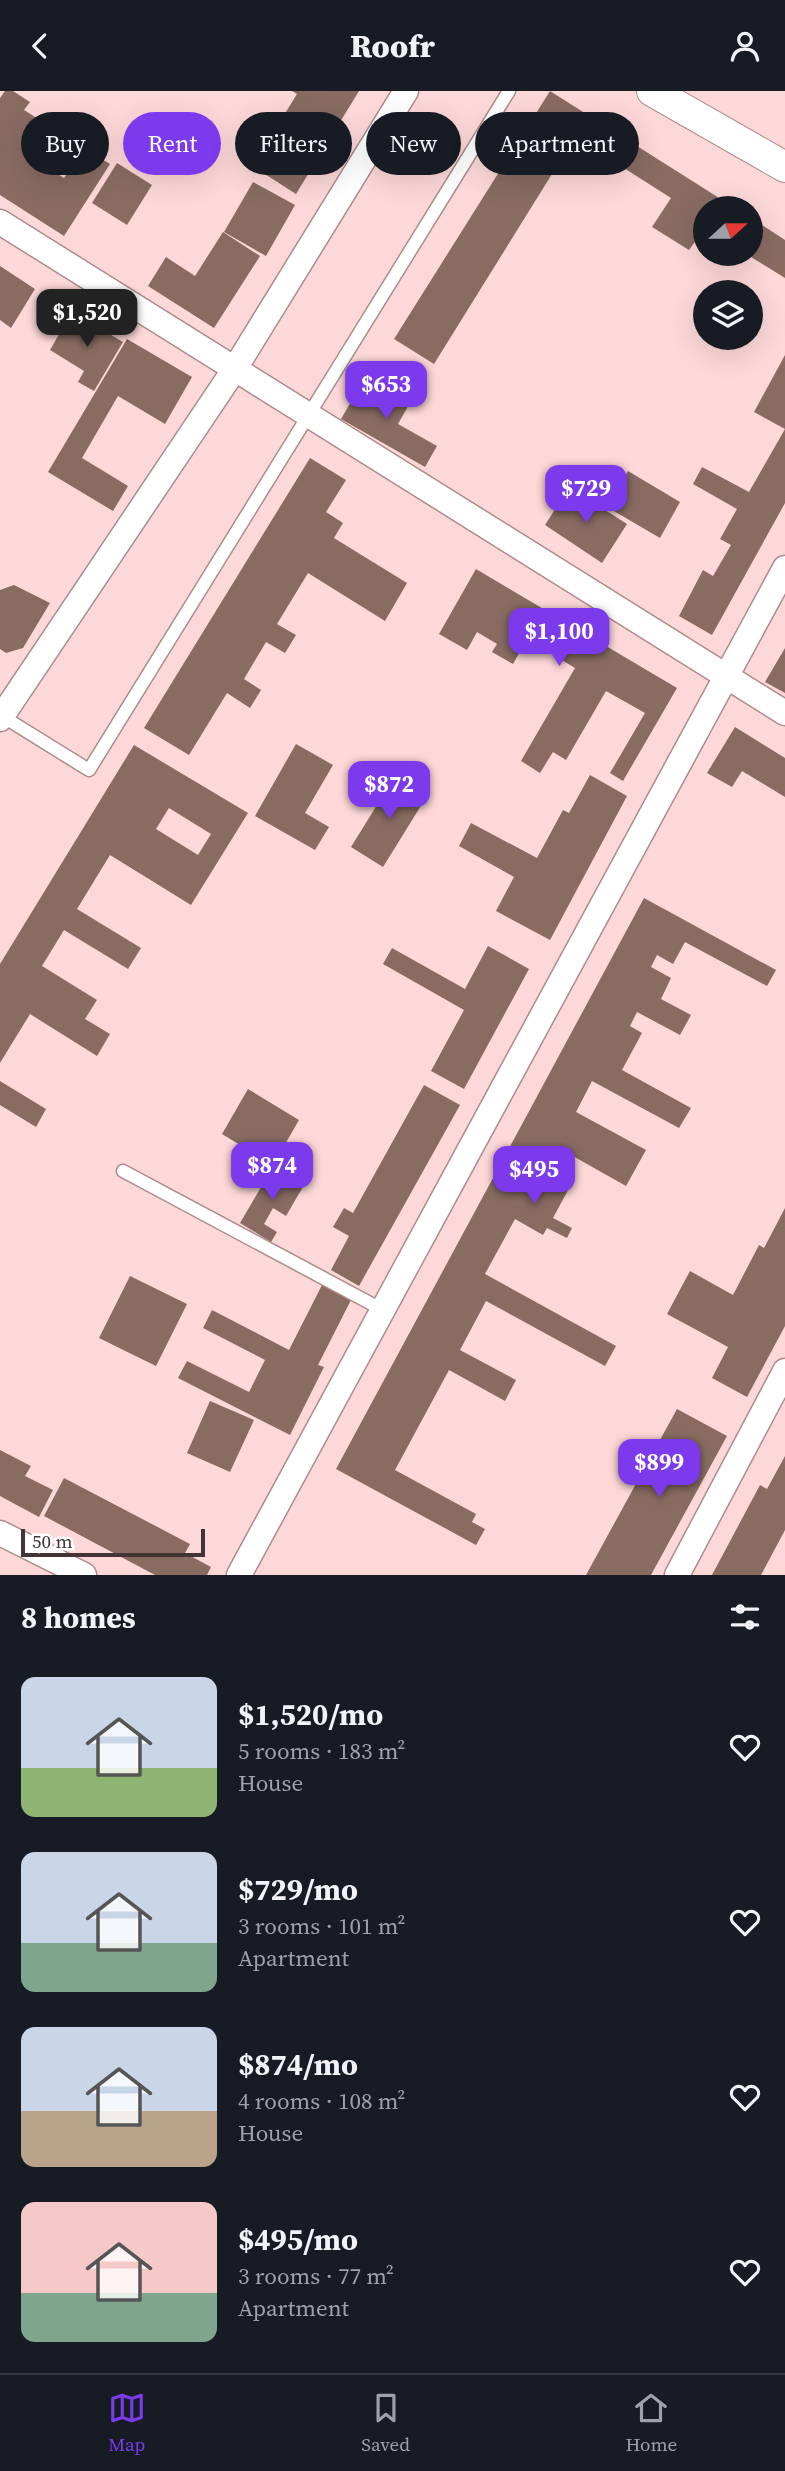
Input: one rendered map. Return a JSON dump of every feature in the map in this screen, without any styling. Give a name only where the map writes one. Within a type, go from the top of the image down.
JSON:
[{"type":"street","points":[[1,717],[234,370],[406,91]]},
{"type":"street","points":[[652,91],[785,167]]},
{"type":"street","points":[[0,222],[785,713]]},
{"type":"street","points":[[239,1575],[785,568]]},
{"type":"street","points":[[677,1575],[785,1371]]},
{"type":"street","points":[[0,1533],[84,1575]]},
{"type":"lane","points":[[1,717],[89,770],[509,91]]},
{"type":"lane","points":[[123,1171],[383,1310]]},
{"type":"building","points":[[5,91],[13,91],[30,102],[24,110],[27,112],[21,112],[21,175],[59,175],[64,178],[66,175],[103,175],[64,236],[0,195],[0,98]]},
{"type":"building","points":[[292,91],[359,91],[346,112],[286,112],[297,94]]},
{"type":"building","points":[[550,91],[583,112],[537,112]]},
{"type":"building","points":[[639,147],[716,196],[693,196],[693,244],[689,250],[652,227],[671,198],[635,175],[639,175]]},
{"type":"building","points":[[117,163],[123,167],[123,175],[136,175],[152,185],[127,225],[92,203]]},
{"type":"building","points":[[266,175],[308,175],[296,194]]},
{"type":"building","points":[[497,175],[551,175],[434,364],[394,339]]},
{"type":"building","points":[[253,182],[295,205],[266,256],[224,232]]},
{"type":"building","points":[[763,226],[785,240],[785,278],[763,264]]},
{"type":"building","points":[[223,232],[260,256],[214,328],[148,286],[166,257],[195,276]]},
{"type":"building","points":[[0,266],[35,289],[11,328],[0,320]]},
{"type":"building","points":[[72,312],[123,342],[94,391],[78,382],[84,371],[50,350]]},
{"type":"building","points":[[127,339],[192,377],[165,424],[118,396],[82,458],[128,486],[113,511],[48,472]]},
{"type":"building","points":[[785,355],[785,429],[754,412]]},
{"type":"building","points":[[366,376],[411,401],[398,424],[437,446],[425,467],[341,419]]},
{"type":"building","points":[[785,429],[785,503],[712,635],[679,616],[703,570],[713,576],[731,545],[720,539],[737,509],[693,484],[702,467],[749,492]]},
{"type":"building","points":[[310,458],[346,480],[326,512],[343,523],[334,538],[407,583],[385,621],[308,573],[277,624],[296,635],[285,653],[266,642],[244,679],[261,690],[250,708],[227,693],[189,755],[144,728]]},
{"type":"building","points":[[628,471],[680,502],[660,538],[607,507]]},
{"type":"building","points":[[569,487],[627,524],[602,563],[545,525]]},
{"type":"building","points":[[476,569],[677,688],[623,781],[610,773],[645,713],[606,691],[566,760],[553,752],[540,773],[521,761],[575,668],[527,639],[513,664],[492,652],[497,644],[477,632],[467,650],[439,634]]},
{"type":"building","points":[[14,585],[50,603],[23,648],[6,653],[0,649],[0,590]]},
{"type":"building","points":[[785,648],[785,693],[765,682]]},
{"type":"building","points":[[735,727],[785,758],[785,797],[742,771],[732,787],[707,773]]},
{"type":"building","points":[[296,744],[333,765],[305,813],[329,827],[315,850],[255,816]]},
{"type":"building","points":[[134,745],[248,813],[191,905],[110,855],[77,909],[141,948],[128,969],[64,930],[42,966],[97,1000],[85,1019],[110,1034],[97,1056],[30,1014],[0,1063],[0,964]],"holes":[[[169,808],[211,834],[198,855],[156,829]]]},
{"type":"building","points":[[590,775],[627,796],[550,940],[496,911],[514,877],[459,846],[471,823],[537,858],[563,810],[569,813]]},
{"type":"building","points":[[395,776],[427,796],[383,867],[351,847]]},
{"type":"building","points":[[644,898],[776,970],[767,986],[685,942],[673,964],[657,955],[651,967],[671,978],[661,999],[691,1015],[680,1035],[637,1012],[630,1026],[642,1033],[622,1070],[691,1108],[679,1128],[592,1081],[576,1112],[646,1150],[626,1186],[571,1155],[562,1173],[574,1179],[553,1218],[572,1228],[567,1238],[547,1228],[543,1235],[515,1219],[485,1274],[616,1346],[605,1366],[486,1301],[460,1350],[516,1380],[505,1401],[449,1370],[395,1470],[476,1514],[472,1522],[485,1529],[476,1545],[336,1469]]},
{"type":"building","points":[[488,946],[529,969],[464,1089],[431,1071],[464,1010],[383,964],[392,948],[465,989]]},
{"type":"building","points":[[0,1081],[46,1109],[36,1127],[0,1105]]},
{"type":"building","points":[[424,1085],[460,1105],[359,1286],[331,1270],[349,1236],[333,1227],[344,1208],[353,1213]]},
{"type":"building","points":[[248,1089],[299,1120],[273,1165],[222,1134]]},
{"type":"building","points":[[273,1167],[304,1185],[286,1216],[273,1208],[264,1224],[277,1232],[271,1242],[240,1223]]},
{"type":"building","points":[[785,1208],[785,1326],[747,1397],[712,1378],[728,1347],[667,1314],[690,1271],[733,1295],[759,1245],[764,1248]]},
{"type":"building","points":[[130,1276],[187,1304],[156,1366],[99,1338]]},
{"type":"building","points":[[323,1283],[352,1298],[318,1365],[324,1367],[290,1435],[178,1378],[187,1361],[249,1392],[265,1360],[203,1328],[212,1310],[289,1350]]},
{"type":"building","points":[[210,1401],[254,1420],[230,1472],[187,1453]]},
{"type":"building","points":[[677,1409],[727,1436],[651,1575],[586,1575]]},
{"type":"building","points":[[0,1450],[31,1466],[25,1476],[53,1490],[39,1517],[0,1496]]},
{"type":"building","points":[[785,1456],[785,1530],[761,1575],[712,1575],[760,1485],[767,1489]]},
{"type":"building","points":[[64,1478],[190,1544],[185,1553],[211,1567],[207,1575],[155,1575],[44,1516]]}]
